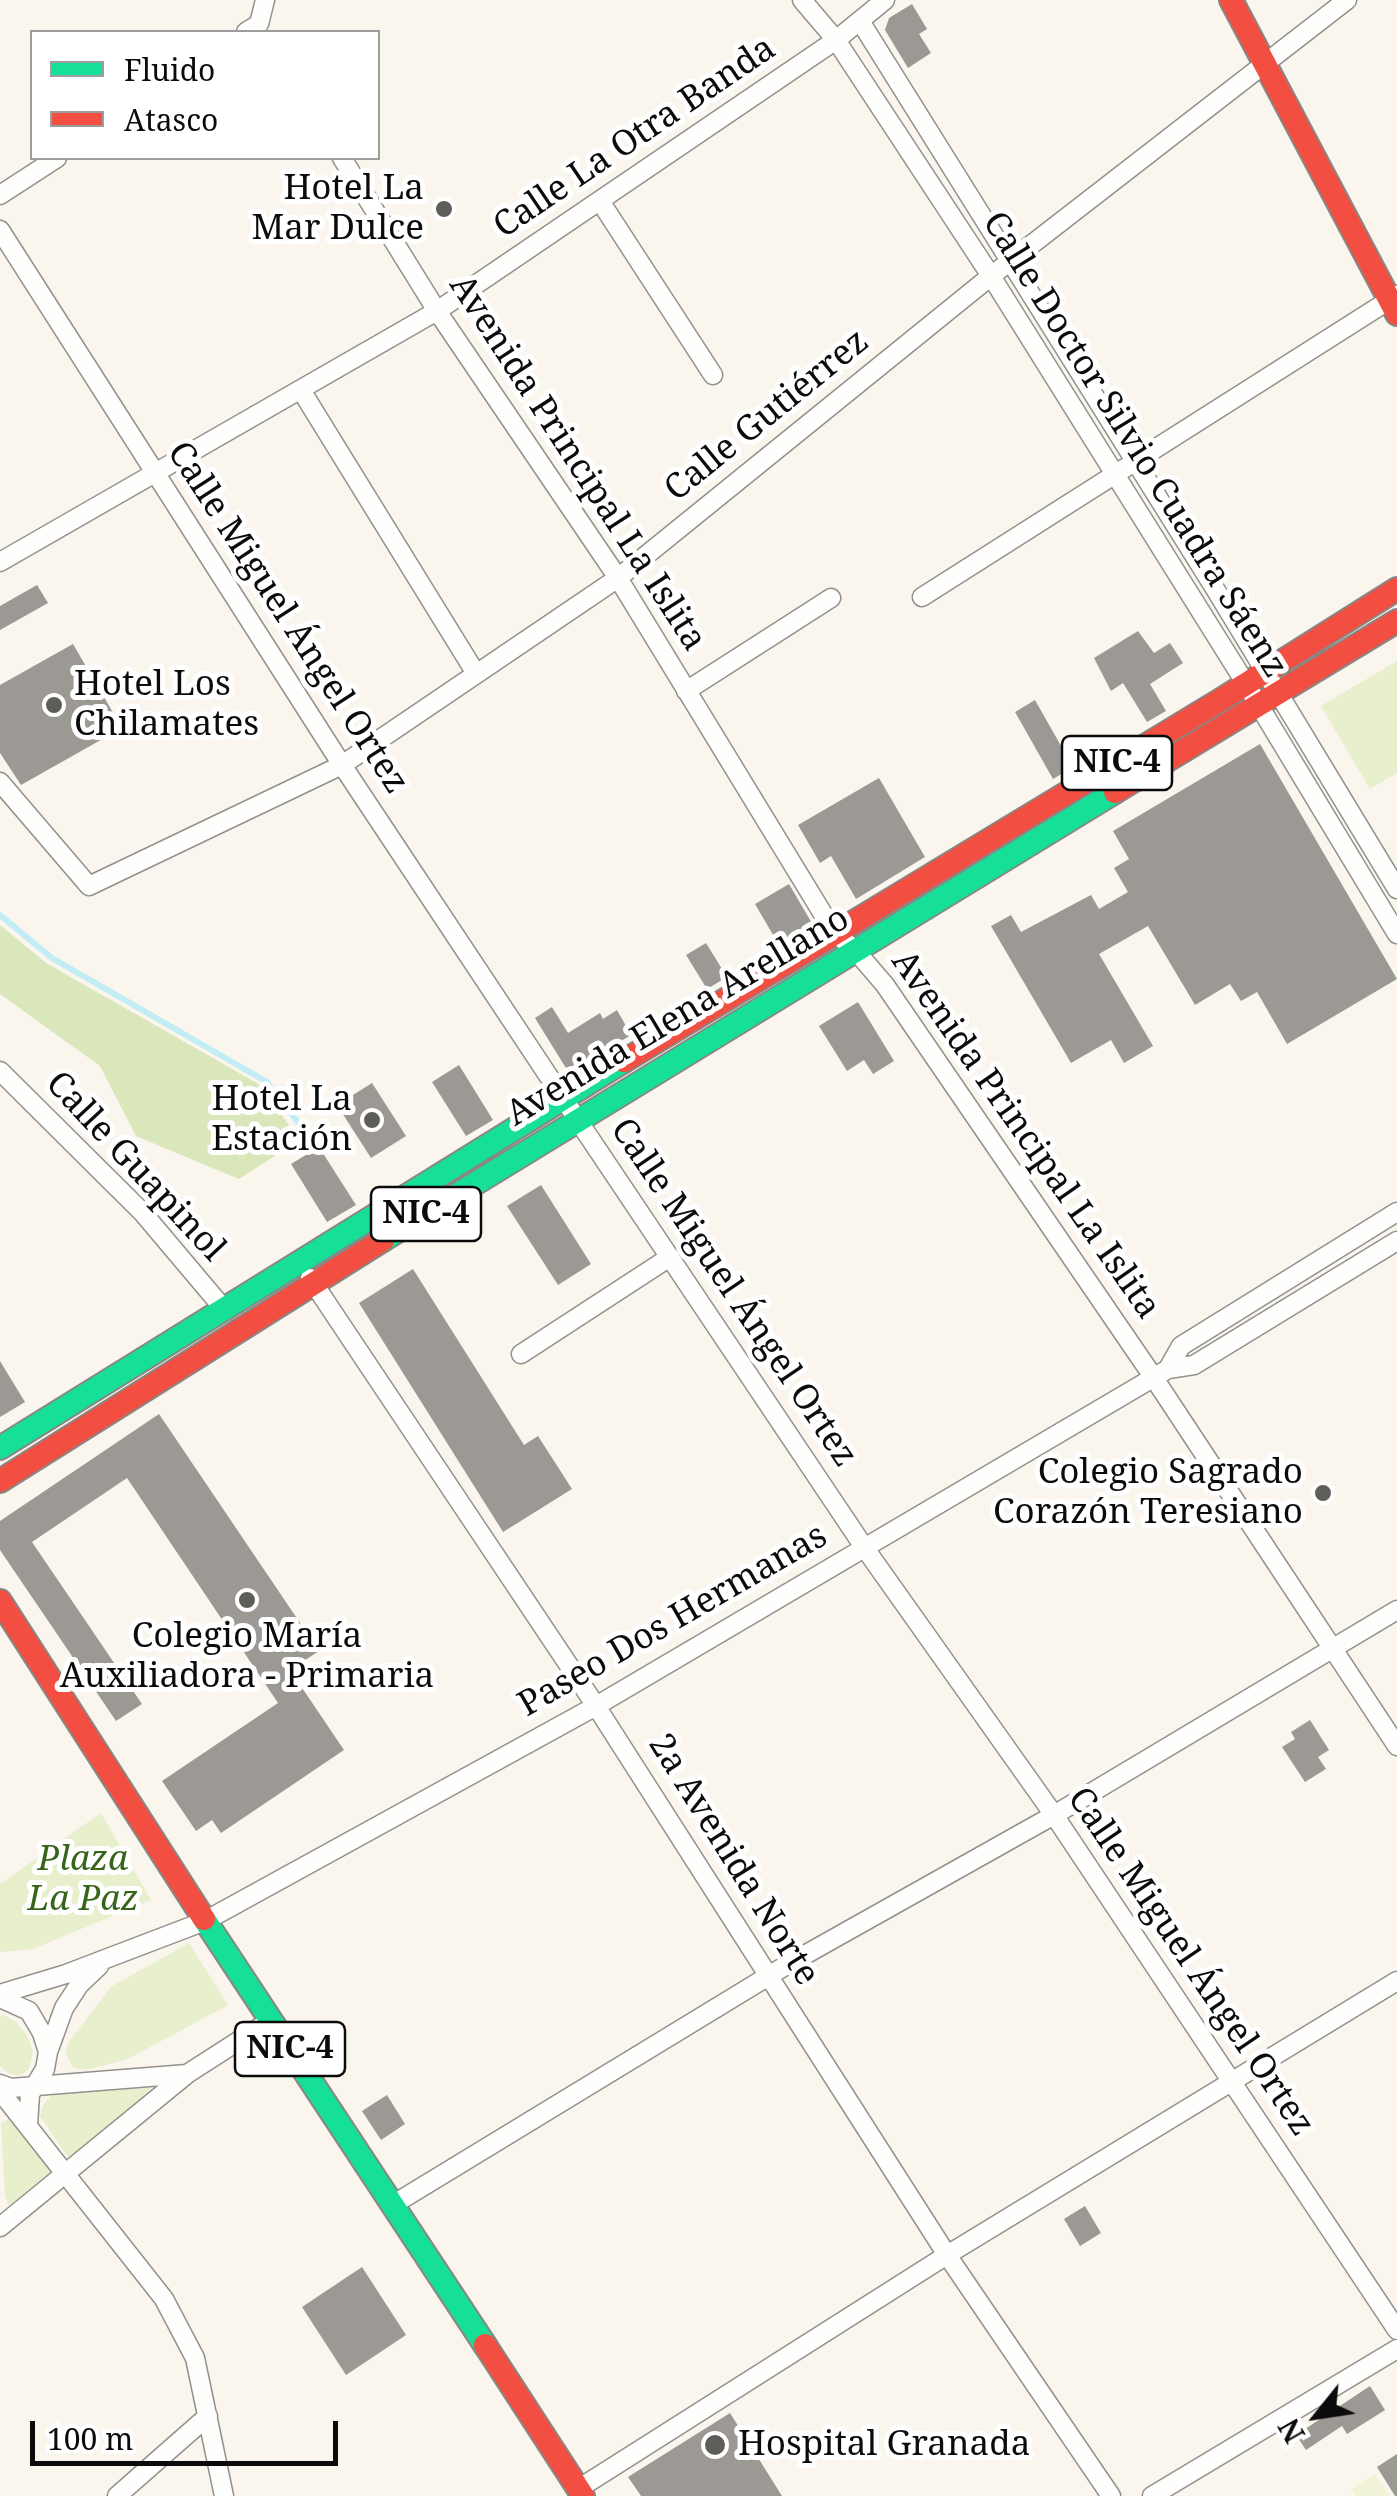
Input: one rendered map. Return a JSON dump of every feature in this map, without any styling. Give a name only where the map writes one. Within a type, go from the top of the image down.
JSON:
[{"type":"main road","points":[[1231,0],[1394,303]]},
{"type":"main road","points":[[1390,594],[1397,621]]},
{"type":"main road","name":"Avenida Elena Arellano","points":[[0,1481],[577,1119],[1060,825],[1262,688],[1390,594]]},
{"type":"main road","name":"Avenida Elena Arellano","points":[[0,1448],[299,1260],[1047,804],[1262,688],[1397,621]]},
{"type":"main road","points":[[1047,804],[1060,825]]},
{"type":"main road","points":[[710,1008],[724,1030]]},
{"type":"main road","points":[[434,1177],[449,1200]]},
{"type":"main road","points":[[153,1352],[169,1375]]},
{"type":"main road","name":"NIC-4","points":[[0,1601],[205,1922],[581,2492]]},
{"type":"street","points":[[256,30],[264,0]]},
{"type":"street","name":"Calle Doctor Silvio Cuadra Sáenz","points":[[802,0],[836,40],[1115,474],[1397,889]]},
{"type":"street","name":"Calle La Otra Banda","points":[[0,562],[437,312],[836,40],[886,0]]},
{"type":"street","name":"Calle Gutiérrez","points":[[0,782],[89,886],[342,765],[618,578],[991,276],[1347,0]]},
{"type":"street","name":"Calle Doctor Silvio Cuadra Sáenz","points":[[860,21],[1135,460],[1397,934]]},
{"type":"street","points":[[0,195],[54,160]]},
{"type":"street","name":"Avenida Principal La Islita","points":[[343,160],[437,312],[618,578],[834,932],[885,985],[1161,1373],[1397,1746]]},
{"type":"street","points":[[600,201],[713,376]]},
{"type":"street","name":"Calle Miguel Ángel Ortez","points":[[0,230],[342,765],[563,1098],[864,1547],[1054,1815],[1397,2330]]},
{"type":"street","points":[[922,597],[1135,460],[1394,303]]},
{"type":"street","points":[[1050,372],[1071,358]]},
{"type":"street","points":[[301,390],[475,672]]},
{"type":"street","points":[[686,691],[830,598]]},
{"type":"street","points":[[1361,875],[1382,864]]},
{"type":"street","name":"Calle Guapinol","points":[[0,1071],[142,1212],[222,1308]]},
{"type":"street","name":"Paseo Dos Hermanas","points":[[1161,1373],[1181,1346],[1397,1212]]},
{"type":"street","name":"Paseo Dos Hermanas","points":[[0,1996],[205,1922],[596,1706],[1161,1373],[1194,1365],[1397,1241]]},
{"type":"street","points":[[521,1354],[670,1258]]},
{"type":"street","name":"2a Avenida Norte","points":[[299,1260],[596,1706],[948,2256],[1111,2496]]},
{"type":"street","points":[[394,2204],[768,1977],[1054,1815],[1397,1610]]},
{"type":"street","points":[[28,2126],[26,2111],[45,2070],[64,2008],[79,1984],[106,1959]]},
{"type":"street","points":[[581,2492],[948,2256],[1397,1981]]},
{"type":"street","points":[[0,1996],[29,2011],[48,2052]]},
{"type":"street","points":[[0,2228],[187,2074],[271,2020]]},
{"type":"street","points":[[0,2087],[187,2074]]},
{"type":"street","points":[[0,2087],[164,2299],[195,2358],[224,2496]]},
{"type":"street","points":[[1152,2496],[1397,2349]]},
{"type":"street","points":[[117,2496],[208,2416]]},
{"type":"green space","points":[[1397,661],[1397,773],[1370,789],[1321,706]]},
{"type":"green space","points":[[0,925],[46,963],[262,1086],[299,1140],[239,1179],[136,1136],[100,1066],[0,994]]},
{"type":"green space","name":"Plaza La Paz","points":[[101,1813],[151,1900],[33,1949],[0,1952],[0,1884]]},
{"type":"green space","name":"Plaza La Paz","points":[[189,1943],[228,2005],[128,2059],[86,2070],[73,2068],[65,2051],[70,2040],[112,1986]]},
{"type":"green space","name":"Plaza La Paz","points":[[0,2016],[17,2023],[33,2051],[29,2069],[21,2075],[9,2074],[0,2066]]},
{"type":"green space","points":[[151,2088],[85,2152],[68,2157],[40,2116],[53,2093]]},
{"type":"green space","points":[[16,2120],[54,2169],[53,2179],[12,2214],[5,2196],[1,2123]]},
{"type":"green space","points":[[1375,2474],[1389,2496],[1356,2496],[1351,2489]]},
{"type":"building","points":[[912,4],[927,29],[919,34],[931,53],[908,68],[885,30],[889,18]]},
{"type":"building","name":"Hotel Los Chilamates","points":[[37,585],[48,603],[0,630],[0,606]]},
{"type":"building","points":[[1138,631],[1154,653],[1170,643],[1183,663],[1150,684],[1166,711],[1147,722],[1123,683],[1111,691],[1094,658]]},
{"type":"building","name":"Hotel Los Chilamates","points":[[73,644],[122,728],[21,785],[0,753],[0,685]]},
{"type":"building","points":[[1035,700],[1073,767],[1053,779],[1015,712]]},
{"type":"building","points":[[1260,744],[1397,979],[1287,1044],[1257,992],[1241,1001],[1230,984],[1195,1005],[1148,926],[1099,954],[1153,1046],[1124,1063],[1111,1040],[1071,1063],[991,926],[1011,915],[1021,932],[1091,895],[1099,909],[1128,892],[1114,868],[1129,859],[1113,831]]},
{"type":"building","points":[[879,778],[925,857],[856,899],[831,856],[820,863],[798,825]]},
{"type":"building","points":[[789,884],[813,925],[779,945],[755,904]]},
{"type":"building","points":[[706,943],[727,977],[707,989],[686,955]]},
{"type":"building","points":[[858,1002],[894,1061],[873,1074],[864,1060],[847,1071],[819,1026]]},
{"type":"building","points":[[552,1007],[568,1033],[600,1013],[603,1019],[617,1010],[631,1035],[569,1073],[535,1018]]},
{"type":"building","points":[[459,1065],[493,1120],[466,1136],[432,1082]]},
{"type":"building","name":"Hotel La Estación","points":[[372,1083],[406,1136],[371,1158],[337,1105]]},
{"type":"building","points":[[319,1147],[356,1205],[327,1222],[291,1164]]},
{"type":"building","points":[[541,1185],[591,1264],[558,1285],[507,1206]]},
{"type":"building","points":[[413,1269],[524,1445],[538,1436],[572,1489],[503,1532],[359,1303]]},
{"type":"building","points":[[0,1361],[25,1402],[0,1417]]},
{"type":"building","name":"Colegio María Auxiliadora - Primaria","points":[[159,1414],[319,1651],[290,1670],[344,1750],[221,1833],[212,1820],[196,1831],[162,1781],[278,1703],[127,1478],[32,1542],[142,1704],[116,1721],[0,1550],[0,1521]]},
{"type":"building","points":[[1310,1720],[1329,1750],[1318,1757],[1326,1769],[1305,1782],[1282,1747],[1295,1739],[1291,1732]]},
{"type":"building","points":[[387,2095],[405,2124],[381,2140],[362,2111]]},
{"type":"building","points":[[1085,2206],[1101,2233],[1080,2246],[1064,2219]]},
{"type":"building","points":[[362,2267],[406,2335],[346,2375],[302,2307]]},
{"type":"building","points":[[1370,2386],[1385,2410],[1347,2434],[1342,2426],[1306,2450],[1296,2435]]},
{"type":"building","name":"Hospital Granada","points":[[730,2413],[782,2496],[641,2496],[628,2477]]},
{"type":"building","points":[[1397,2454],[1397,2496],[1395,2496],[1377,2467]]},
{"type":"waterway","points":[[0,915],[52,958],[267,1082],[300,1125]]},
{"type":"traffic: fast","points":[[383,1240],[1115,792]]},
{"type":"traffic: fast","points":[[0,1448],[624,1061]]},
{"type":"traffic: fast","points":[[204,1919],[485,2345]]},
{"type":"traffic: jam","points":[[1231,0],[1397,314]]},
{"type":"traffic: jam","points":[[624,1061],[1397,589]]},
{"type":"traffic: jam","points":[[1115,792],[1397,621]]},
{"type":"traffic: jam","points":[[0,1481],[383,1240]]},
{"type":"traffic: jam","points":[[0,1601],[204,1919]]},
{"type":"traffic: jam","points":[[485,2345],[583,2496]]},
{"type":"place","name":"Hotel La Mar Dulce","points":[[444,209]]},
{"type":"place","name":"Hotel Los Chilamates","points":[[54,705]]},
{"type":"place","name":"Hotel La Estación","points":[[372,1120]]},
{"type":"place","name":"Colegio Sagrado Corazón Teresiano","points":[[1323,1493]]},
{"type":"place","name":"Colegio María Auxiliadora - Primaria","points":[[247,1600]]},
{"type":"place","name":"Hospital Granada","points":[[715,2445]]}]
